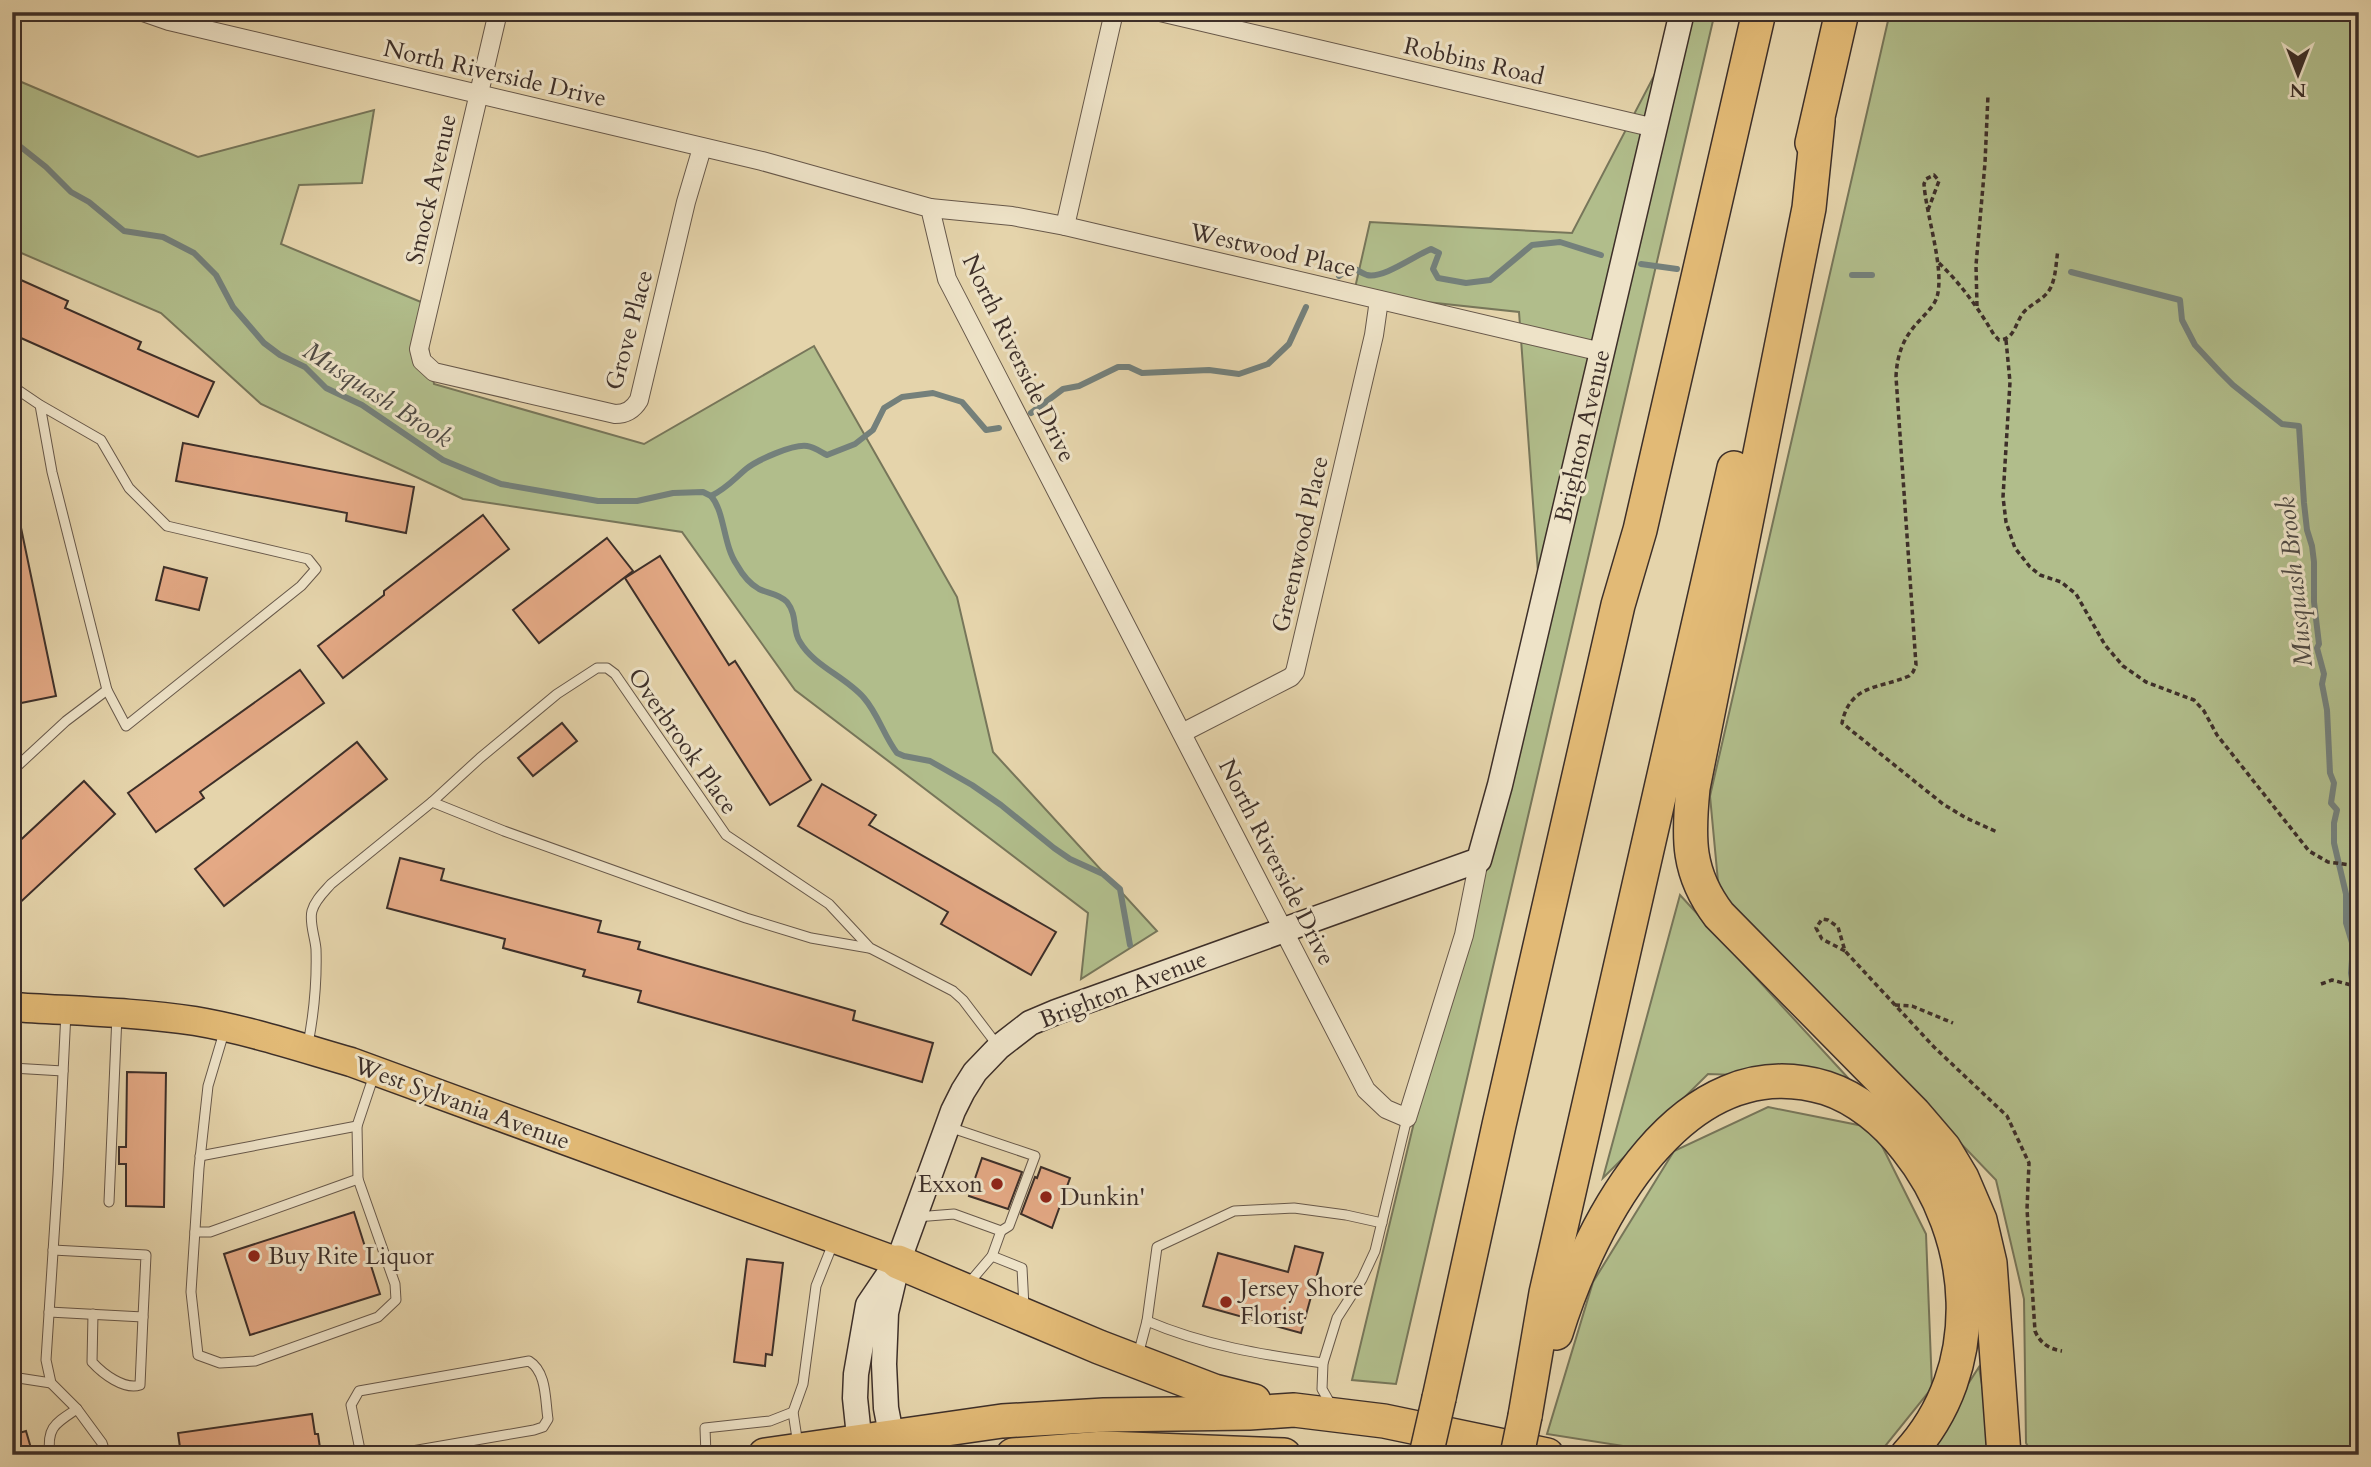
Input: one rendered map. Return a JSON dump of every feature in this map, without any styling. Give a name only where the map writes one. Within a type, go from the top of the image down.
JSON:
[{"type":"highway","points":[[1426,1455],[1618,605],[1640,530],[1759,12]]},
{"type":"highway","points":[[1517,1455],[1549,1279],[1794,208],[1818,121],[1842,12]]},
{"type":"highway","points":[[1818,121],[1809,208],[1693,788],[1690,851],[1699,882],[1719,915],[1914,1113],[1944,1148],[1962,1178],[1980,1220],[1990,1263],[2004,1455]]},
{"type":"highway","points":[[1527,1406],[1591,1241],[1640,1164],[1678,1124],[1712,1101],[1752,1085],[1797,1082],[1839,1093],[1875,1116],[1898,1138],[1932,1184],[1954,1237],[1962,1276],[1963,1316],[1957,1359],[1929,1427],[1906,1455]]},
{"type":"highway","points":[[898,1262],[1214,1391],[1294,1410],[1409,1426],[1547,1455]]},
{"type":"highway","points":[[765,1455],[799,1450],[894,1445],[1015,1420],[1118,1414],[1294,1410]]},
{"type":"highway","points":[[1013,1455],[1104,1448],[1284,1455]]},
{"type":"main road","name":"West Sylvania Avenue","points":[[12,1007],[166,1017],[226,1028],[307,1049],[375,1071],[898,1262]]},
{"type":"street","name":"North Riverside Drive","points":[[143,12],[169,21],[762,161],[930,208],[947,279],[1366,1090],[1386,1109],[1407,1118]]},
{"type":"street","name":"Smock Avenue","points":[[435,372],[422,361],[419,349],[498,12]]},
{"type":"street","points":[[1065,226],[1114,12]]},
{"type":"street","name":"Robbins Road","points":[[1160,12],[1654,128]]},
{"type":"street","name":"Brighton Avenue","points":[[1407,1118],[1473,898],[1479,859],[1500,785],[1682,12]]},
{"type":"street","name":"Grove Place","points":[[435,372],[615,414],[629,412],[639,400],[686,202],[702,148]]},
{"type":"street","name":"Westwood Place","points":[[930,208],[1012,216],[1065,226],[1602,352]]},
{"type":"street","name":"Greenwood Place","points":[[1182,733],[1291,677],[1295,672],[1374,335],[1379,300]]},
{"type":"street","name":"Brighton Avenue","points":[[894,1445],[886,1408],[884,1364],[886,1313],[898,1262],[947,1127],[963,1091],[975,1072],[999,1047],[1030,1023],[1056,1012],[1479,859]]},
{"type":"street","name":"Brighton Avenue","points":[[860,1448],[855,1398],[856,1374],[868,1305],[898,1262]]},
{"type":"lane","points":[[12,386],[101,440],[129,488],[167,526],[307,559],[316,569],[301,586],[126,726],[107,690],[52,472],[40,405]]},
{"type":"lane","name":"Overbrook Place","points":[[432,802],[480,758],[558,694],[597,668],[607,668],[615,674],[726,835],[828,905],[870,948],[953,991],[999,1047]]},
{"type":"lane","points":[[12,771],[66,721],[107,690]]},
{"type":"lane","points":[[307,1049],[314,1009],[316,949],[312,909],[331,884],[432,802],[504,831],[746,918],[810,938],[870,948]]},
{"type":"lane","points":[[66,1011],[46,1360],[51,1383],[77,1409],[102,1443],[106,1455]]},
{"type":"lane","points":[[109,1202],[117,1014]]},
{"type":"lane","points":[[226,1028],[208,1086],[191,1292],[198,1355],[220,1363],[255,1361],[378,1317],[396,1300],[395,1284],[358,1180],[357,1126],[375,1071]]},
{"type":"lane","points":[[12,1068],[63,1071]]},
{"type":"lane","points":[[1337,1415],[1322,1389],[1323,1363],[1337,1318],[1362,1279],[1375,1251],[1407,1118]]},
{"type":"lane","points":[[201,1156],[357,1126]]},
{"type":"lane","points":[[947,1127],[1035,1156],[1009,1226],[1001,1231],[992,1256],[964,1290]]},
{"type":"lane","points":[[195,1232],[210,1232],[358,1180]]},
{"type":"lane","points":[[1136,1361],[1147,1321],[1157,1247],[1234,1211],[1294,1208],[1382,1223]]},
{"type":"lane","points":[[915,1217],[954,1214],[1001,1231]]},
{"type":"lane","points":[[799,1450],[793,1412],[803,1384],[816,1286],[835,1239]]},
{"type":"lane","points":[[53,1250],[146,1255],[140,1385],[124,1386],[92,1362],[93,1314]]},
{"type":"lane","points":[[992,1256],[1022,1268],[1025,1316]]},
{"type":"lane","points":[[49,1312],[143,1317]]},
{"type":"lane","points":[[1147,1321],[1176,1334],[1210,1343],[1323,1363]]},
{"type":"lane","points":[[361,1455],[351,1405],[359,1391],[529,1361],[537,1366],[541,1373],[548,1419],[543,1426],[534,1430],[389,1455]]},
{"type":"lane","points":[[13,1379],[51,1383]]},
{"type":"lane","points":[[50,1455],[48,1436],[52,1427],[77,1409]]},
{"type":"lane","points":[[706,1455],[705,1428],[770,1421],[793,1412]]},
{"type":"path","points":[[1977,308],[1976,265],[1988,95]]},
{"type":"path","points":[[1928,210],[1939,187],[1940,181],[1934,175],[1926,179],[1924,184],[1928,210],[1937,261],[1937,300],[1911,328],[1902,344],[1896,377],[1916,666],[1909,676],[1855,696],[1842,723],[1943,804],[1997,832]]},
{"type":"path","points":[[1937,261],[1977,308],[1994,335],[1999,340],[2006,340],[2025,311],[2048,293],[2058,250]]},
{"type":"path","points":[[2006,340],[2010,382],[2003,490],[2006,523],[2015,548],[2040,575],[2061,582],[2076,594],[2105,645],[2116,660],[2130,672],[2146,682],[2194,700],[2217,735],[2300,841],[2315,855],[2328,862],[2359,866]]},
{"type":"path","points":[[1845,951],[1838,927],[1828,920],[1822,919],[1818,922],[1816,928],[1822,939],[1845,951],[1934,1048],[1982,1094],[2000,1107],[2014,1129],[2029,1163],[2027,1209],[2035,1331],[2038,1338],[2049,1348],[2062,1351]]},
{"type":"path","points":[[2321,984],[2333,980],[2355,985]]},
{"type":"path","points":[[1895,1004],[1912,1006],[1953,1023]]},
{"type":"green space","points":[[1682,12],[1715,12],[1396,1384],[1352,1380],[1540,599],[1519,312],[1389,298],[1355,288],[1370,222],[1572,233],[1677,32]]},
{"type":"green space","points":[[1890,12],[2359,12],[2359,1455],[2033,1455],[2026,1443],[2024,1299],[1996,1180],[1719,892],[1710,796]]},
{"type":"green space","points":[[12,78],[198,157],[374,110],[362,183],[299,185],[281,244],[421,302],[434,384],[644,444],[814,346],[957,597],[993,752],[1157,931],[1081,979],[1088,913],[795,690],[682,532],[463,499],[261,404],[161,313],[12,249]]},
{"type":"green space","points":[[1680,895],[1849,1079],[1708,1074],[1603,1178]]},
{"type":"green space","points":[[1768,1107],[1873,1128],[1926,1234],[1932,1388],[1878,1455],[1680,1455],[1547,1434],[1593,1282],[1674,1151]]},
{"type":"green space","points":[[1979,1367],[1994,1455],[1922,1455]]},
{"type":"building","points":[[12,276],[68,301],[65,308],[141,342],[138,349],[214,382],[198,417],[12,334]]},
{"type":"building","points":[[183,443],[414,487],[406,533],[346,521],[347,513],[176,481]]},
{"type":"building","points":[[483,515],[509,549],[343,678],[318,646]]},
{"type":"building","points":[[20,523],[56,696],[16,704],[12,688],[12,524]]},
{"type":"building","points":[[607,538],[633,571],[539,643],[513,610]]},
{"type":"building","points":[[660,556],[729,665],[735,661],[811,780],[770,805],[625,578]]},
{"type":"building","points":[[164,567],[207,578],[199,610],[156,600]]},
{"type":"building","points":[[300,670],[324,703],[200,792],[204,798],[156,832],[128,793]]},
{"type":"building","points":[[562,723],[577,741],[533,776],[518,758]]},
{"type":"building","points":[[357,742],[387,779],[224,906],[195,869]]},
{"type":"building","points":[[84,781],[115,814],[12,910],[12,848]]},
{"type":"building","points":[[822,784],[876,815],[869,825],[1056,932],[1031,975],[941,924],[948,912],[798,826]]},
{"type":"building","points":[[400,858],[444,869],[441,880],[601,921],[598,932],[640,942],[638,949],[855,1011],[853,1020],[933,1043],[922,1082],[638,1002],[641,991],[583,976],[585,970],[503,948],[505,939],[387,908]]},
{"type":"building","points":[[127,1072],[166,1073],[164,1207],[126,1206],[126,1164],[119,1164],[119,1147],[126,1147]]},
{"type":"building","name":"Exxon","points":[[982,1158],[1022,1172],[1008,1209],[969,1196]]},
{"type":"building","name":"Dunkin'","points":[[1041,1167],[1070,1178],[1052,1228],[1021,1214]]},
{"type":"building","points":[[354,1212],[380,1294],[250,1335],[224,1254]]},
{"type":"building","points":[[1295,1246],[1323,1253],[1301,1333],[1203,1306],[1218,1253],[1288,1272]]},
{"type":"building","points":[[747,1259],[783,1263],[772,1355],[766,1354],[765,1366],[734,1362]]},
{"type":"building","points":[[312,1414],[321,1455],[181,1455],[178,1433]]},
{"type":"building","points":[[26,1431],[33,1455],[12,1455],[12,1435]]},
{"type":"waterway","name":"Musquash Brook","points":[[12,140],[46,167],[71,192],[89,202],[124,231],[163,237],[194,253],[216,275],[233,307],[264,343],[280,355],[305,367],[326,388],[362,405],[443,460],[501,484],[598,501],[637,501],[673,493],[703,492],[711,496]]},
{"type":"waterway","name":"Musquash Brook","points":[[1339,276],[1351,267],[1367,275],[1381,274],[1431,249],[1439,253],[1433,269],[1438,278],[1466,283],[1490,280],[1532,245],[1560,242],[1601,255]]},
{"type":"waterway","name":"Musquash Brook","points":[[1641,264],[1677,269]]},
{"type":"waterway","name":"Musquash Brook","points":[[2071,272],[2180,300],[2182,320],[2195,345],[2220,372],[2282,424],[2299,426],[2304,503],[2314,562],[2314,602],[2319,644],[2317,648],[2324,674],[2322,684],[2327,710],[2330,773],[2334,783],[2331,803],[2337,810],[2334,843],[2346,894],[2346,923],[2353,946],[2351,973],[2359,1023]]},
{"type":"waterway","name":"Musquash Brook","points":[[1852,275],[1872,275]]},
{"type":"waterway","name":"Musquash Brook","points":[[1031,413],[1063,389],[1079,386],[1118,367],[1129,367],[1142,373],[1209,370],[1239,374],[1268,364],[1289,344],[1306,307]]},
{"type":"waterway","name":"Musquash Brook","points":[[711,496],[751,465],[784,450],[807,446],[827,455],[855,444],[873,430],[884,408],[902,397],[933,393],[962,402],[986,430],[999,428]]},
{"type":"waterway","points":[[711,496],[719,511],[732,557],[741,572],[756,587],[787,602],[793,612],[798,637],[806,650],[864,698],[897,753],[930,761],[972,785],[1070,859],[1103,874],[1120,889],[1130,945]]},
{"type":"place","name":"Exxon","points":[[997,1184]]},
{"type":"place","name":"Dunkin'","points":[[1046,1197]]},
{"type":"place","name":"Buy Rite Liquor","points":[[254,1256]]},
{"type":"place","name":"Jersey Shore Florist","points":[[1226,1302]]}]
